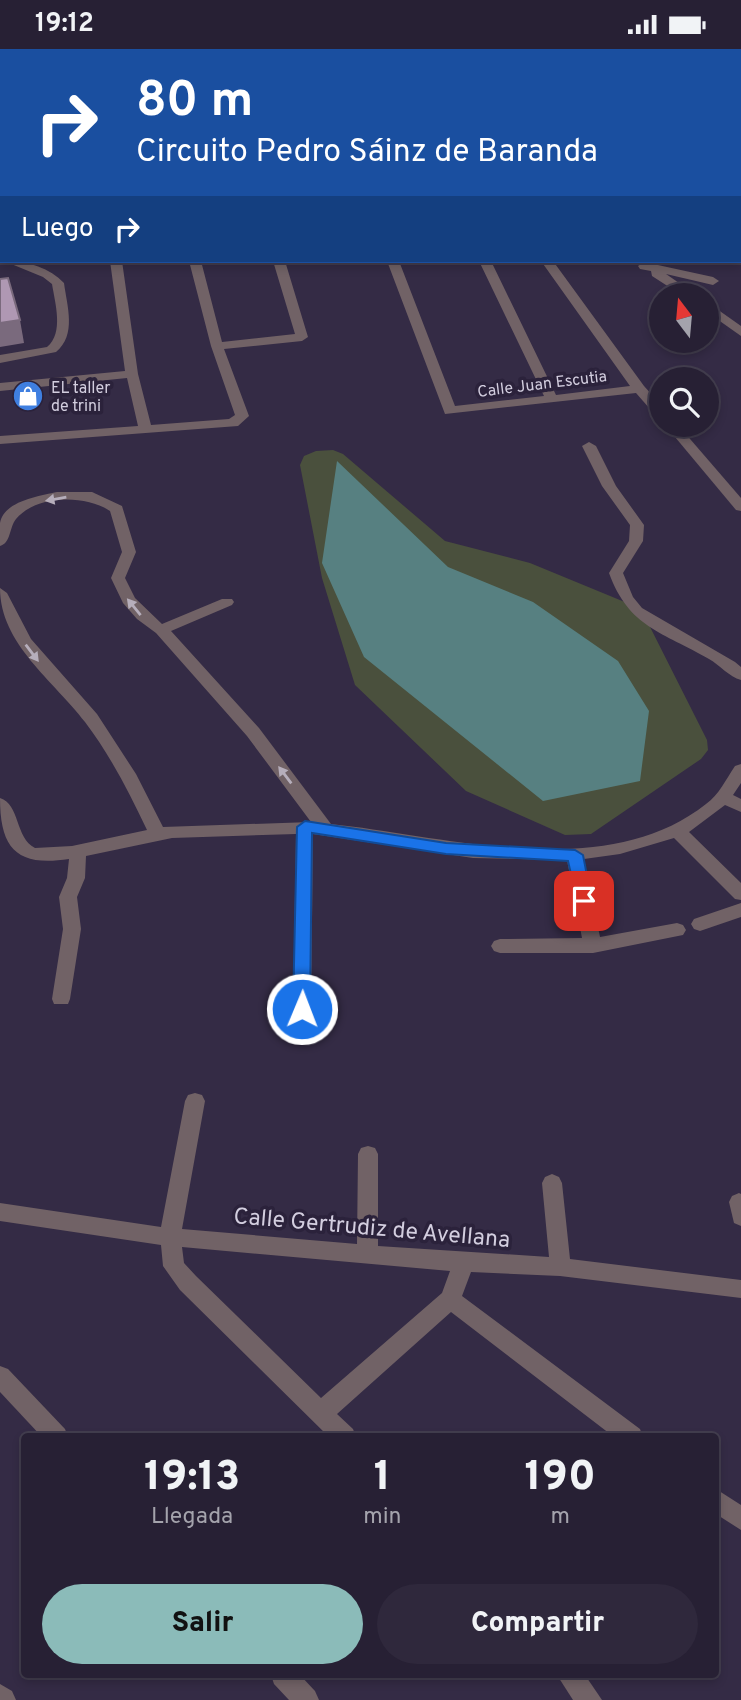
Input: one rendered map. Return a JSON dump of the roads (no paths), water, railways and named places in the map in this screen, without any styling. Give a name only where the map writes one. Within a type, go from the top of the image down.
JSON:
[{"type":"street","points":[[0,359],[41,354],[57,348],[64,335],[58,283],[47,274],[16,263]]},
{"type":"street","points":[[116,263],[132,374],[145,428]]},
{"type":"street","points":[[0,440],[233,423],[240,419],[242,416],[217,347],[196,263]]},
{"type":"street","points":[[217,347],[302,337],[280,263]]},
{"type":"street","name":"Calle Juan Escutia","points":[[394,263],[450,411],[639,389]]},
{"type":"street","points":[[486,263],[552,400]]},
{"type":"street","points":[[548,263],[649,400]]},
{"type":"street","points":[[639,263],[713,281]]},
{"type":"street","points":[[639,263],[671,283]]},
{"type":"street","points":[[719,315],[741,331]]},
{"type":"street","points":[[0,387],[132,374]]},
{"type":"street","points":[[681,437],[741,507]]},
{"type":"street","points":[[589,446],[609,486],[637,525],[636,541],[617,573],[624,594],[640,615],[733,658],[741,675]]},
{"type":"street","points":[[0,542],[12,515],[27,506],[56,497],[86,495],[104,500],[117,509],[129,552],[118,578],[123,591],[142,617],[161,630],[253,731],[326,830]]},
{"type":"street","points":[[0,593],[24,641],[91,718],[128,774],[158,834]]},
{"type":"street","points":[[161,630],[227,602]]},
{"type":"street","points":[[0,804],[14,843],[23,851],[55,856],[158,834],[305,827],[446,849],[575,855],[623,846],[695,820],[723,797],[741,770]]},
{"type":"street","points":[[723,797],[741,806]]},
{"type":"street","points":[[302,1009],[305,827]]},
{"type":"street","points":[[676,829],[741,894]]},
{"type":"street","points":[[61,999],[72,929],[68,897],[76,878],[78,850]]},
{"type":"street","points":[[575,855],[593,946]]},
{"type":"street","points":[[700,924],[741,910]]},
{"type":"street","points":[[500,946],[593,946],[637,941],[677,930]]},
{"type":"street","points":[[195,1101],[170,1237],[174,1266],[188,1283],[341,1433]]},
{"type":"street","points":[[366,1255],[368,1154]]},
{"type":"street","points":[[552,1183],[560,1267]]},
{"type":"street","name":"Calle Gertrudiz de Avellana","points":[[0,1212],[170,1237],[464,1263],[560,1267],[741,1289]]},
{"type":"street","points":[[321,1413],[450,1299],[464,1263]]},
{"type":"street","points":[[450,1299],[627,1433]]},
{"type":"street","points":[[2,1383],[53,1433]]},
{"type":"street","points":[[719,1502],[741,1519]]},
{"type":"street","points":[[287,1678],[306,1700]]},
{"type":"street","points":[[571,1678],[589,1700]]},
{"type":"place","name":"EL taller de trini","points":[[28,396]]}]
